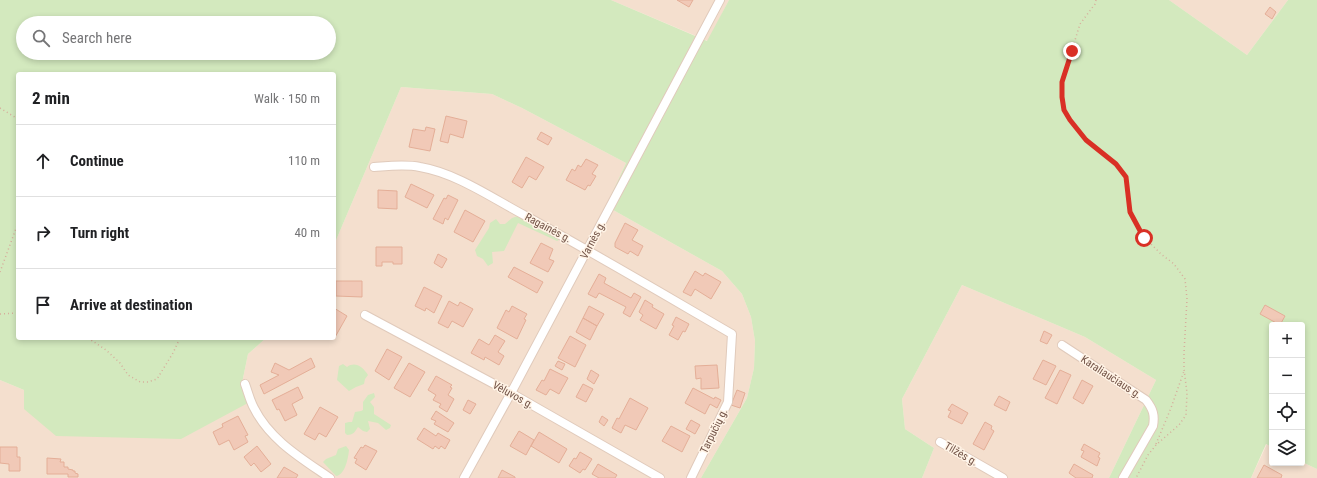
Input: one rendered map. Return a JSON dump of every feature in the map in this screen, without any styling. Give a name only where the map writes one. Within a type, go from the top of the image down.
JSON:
[{"type":"street","name":"Varnės g.","points":[[464,478],[511,393],[720,0]]},
{"type":"street","name":"Ragainės g.","points":[[374,167],[420,167],[464,183],[587,250],[732,334]]},
{"type":"street","name":"Vėluvos g.","points":[[365,315],[511,393],[660,478]]},
{"type":"street","name":"Tarpučių g.","points":[[691,478],[728,402],[732,334]]},
{"type":"street","name":"Karaliaučiaus g.","points":[[1062,345],[1146,400],[1152,408],[1155,417],[1153,426],[1123,478]]},
{"type":"street","points":[[245,384],[254,408],[274,435],[294,454],[330,478]]},
{"type":"street","name":"Tilžės g.","points":[[940,442],[1003,478]]},
{"type":"path","points":[[1096,0],[1095,4],[1080,24],[1062,82],[1064,110],[1086,140],[1116,164],[1126,177],[1130,212],[1144,238],[1174,264],[1185,279],[1187,299],[1184,369],[1187,393],[1186,415],[1179,425],[1156,445],[1148,455],[1136,478]]},
{"type":"path","points":[[0,108],[16,118]]},
{"type":"path","points":[[0,272],[16,228]]},
{"type":"path","points":[[0,314],[16,313]]},
{"type":"path","points":[[91,340],[106,350],[120,363],[128,375],[140,382],[148,382],[157,379],[179,340]]},
{"type":"path","points":[[1156,445],[1171,408],[1184,369]]},
{"type":"shaded area","points":[[611,0],[729,0],[708,41]]},
{"type":"shaded area","points":[[1169,0],[1288,0],[1247,55]]},
{"type":"shaded area","points":[[401,87],[492,94],[522,108],[626,163],[606,206],[722,271],[742,294],[751,317],[755,341],[754,368],[747,398],[701,478],[0,478],[0,380],[24,390],[242,383],[248,354],[264,340],[336,340],[336,240]]},
{"type":"shaded area","points":[[962,285],[1085,337],[1156,380],[1109,478],[922,478],[934,448],[905,429],[902,399]]},
{"type":"shaded area","points":[[1267,444],[1269,445],[1269,466],[1305,466],[1305,463],[1317,469],[1317,478],[1251,478]]},
{"type":"green space","points":[[0,0],[611,0],[707,41],[729,0],[1169,0],[1247,55],[1288,0],[1317,0],[1317,469],[1305,463],[1305,322],[1269,322],[1269,446],[1266,444],[1251,478],[1109,478],[1156,380],[1085,337],[962,285],[902,399],[905,429],[934,448],[922,478],[701,478],[747,398],[754,368],[755,341],[751,317],[742,294],[722,271],[606,206],[626,163],[522,108],[492,94],[401,87],[336,240],[336,72],[16,72],[16,340],[264,340],[248,354],[242,383],[248,403],[181,439],[56,436],[24,409],[24,390],[0,380]]},
{"type":"green space","points":[[518,216],[561,239],[557,241],[518,223],[504,251],[492,252],[493,263],[488,266],[483,259],[477,256],[475,250],[489,228],[490,223],[496,219],[500,224],[505,224],[512,218]]},
{"type":"green space","points":[[343,364],[347,367],[350,365],[356,365],[364,370],[368,375],[364,384],[349,391],[337,380],[339,366]]},
{"type":"green space","points":[[374,393],[375,397],[370,402],[374,407],[374,414],[391,425],[390,428],[386,430],[378,423],[368,421],[370,429],[367,432],[358,427],[354,433],[347,435],[345,433],[345,423],[352,422],[355,412],[363,410],[363,402],[368,395]]},
{"type":"green space","points":[[346,446],[349,450],[346,466],[342,473],[336,476],[323,462],[326,459],[336,455],[338,449]]},
{"type":"building","points":[[677,0],[693,0],[689,7]]},
{"type":"building","points":[[1270,7],[1276,12],[1272,19],[1265,14]]},
{"type":"building","points":[[446,116],[467,121],[463,138],[450,134],[448,143],[440,141]]},
{"type":"building","points":[[426,127],[435,129],[430,151],[409,147],[413,129],[425,131]]},
{"type":"building","points":[[541,132],[552,138],[548,145],[537,139]]},
{"type":"building","points":[[526,157],[544,167],[536,180],[529,176],[522,188],[512,182]]},
{"type":"building","points":[[586,159],[598,165],[592,174],[596,176],[590,186],[588,185],[585,190],[566,180],[572,169],[575,171],[578,165],[581,167]]},
{"type":"building","points":[[411,184],[434,195],[427,208],[405,197]]},
{"type":"building","points":[[378,190],[397,191],[397,209],[378,208]]},
{"type":"building","points":[[448,195],[458,200],[448,220],[445,218],[443,224],[433,219],[444,198],[446,199]]},
{"type":"building","points":[[465,210],[485,221],[473,242],[454,232]]},
{"type":"building","points":[[625,223],[638,230],[632,240],[643,246],[638,256],[630,251],[628,254],[615,247],[615,243]]},
{"type":"building","points":[[541,243],[553,249],[549,259],[554,261],[548,272],[530,263]]},
{"type":"building","points":[[376,247],[402,247],[402,264],[382,262],[382,266],[376,266]]},
{"type":"building","points":[[438,254],[447,259],[442,268],[434,263]]},
{"type":"building","points":[[514,267],[543,282],[537,293],[508,277]]},
{"type":"building","points":[[695,271],[703,276],[705,273],[721,282],[711,299],[695,289],[691,296],[683,292]]},
{"type":"building","points":[[599,274],[606,278],[604,283],[631,298],[634,293],[641,297],[630,317],[623,313],[626,307],[599,293],[596,298],[588,294]]},
{"type":"building","points":[[336,281],[362,281],[362,297],[336,296]]},
{"type":"building","points":[[424,287],[442,296],[434,313],[426,308],[425,311],[415,306]]},
{"type":"building","points":[[645,300],[653,305],[652,307],[664,314],[656,329],[640,320],[643,315],[639,312]]},
{"type":"building","points":[[449,301],[458,306],[460,302],[473,309],[463,327],[452,321],[448,328],[438,323]]},
{"type":"building","points":[[1265,305],[1285,316],[1282,322],[1275,322],[1260,314]]},
{"type":"building","points":[[512,306],[527,314],[524,319],[526,320],[517,339],[497,328],[506,310],[509,312]]},
{"type":"building","points":[[589,306],[604,314],[597,326],[583,318]]},
{"type":"building","points":[[336,309],[347,316],[336,335]]},
{"type":"building","points":[[676,317],[689,324],[685,332],[683,331],[678,340],[669,335],[674,326],[672,325]]},
{"type":"building","points":[[583,318],[597,326],[590,340],[576,332]]},
{"type":"building","points":[[1044,331],[1052,335],[1047,344],[1040,341]]},
{"type":"building","points":[[495,335],[505,341],[498,352],[504,356],[499,365],[485,357],[484,360],[471,353],[479,339],[489,345]]},
{"type":"building","points":[[570,336],[586,345],[575,367],[558,358]]},
{"type":"building","points":[[387,349],[402,357],[389,380],[375,371]]},
{"type":"building","points":[[311,358],[315,367],[264,394],[260,385],[279,375],[271,372],[275,363],[289,370]]},
{"type":"building","points":[[1043,360],[1056,366],[1046,385],[1033,379]]},
{"type":"building","points":[[558,361],[565,364],[562,370],[555,366]]},
{"type":"building","points":[[409,363],[425,372],[410,397],[394,388]]},
{"type":"building","points":[[717,365],[719,388],[701,389],[701,378],[696,379],[695,366]]},
{"type":"building","points":[[550,369],[568,378],[559,394],[550,389],[546,395],[536,390],[542,380],[544,381]]},
{"type":"building","points":[[591,370],[599,375],[594,384],[587,379]]},
{"type":"building","points":[[1060,370],[1071,375],[1057,404],[1045,398]]},
{"type":"building","points":[[436,376],[452,385],[448,395],[454,399],[447,412],[439,407],[441,404],[433,400],[436,395],[428,390]]},
{"type":"building","points":[[1082,380],[1093,386],[1083,404],[1073,398]]},
{"type":"building","points":[[583,384],[593,389],[586,402],[576,397]]},
{"type":"building","points":[[298,387],[303,398],[292,404],[297,415],[285,421],[279,409],[277,410],[272,400]]},
{"type":"building","points":[[693,388],[714,399],[715,397],[721,400],[717,408],[710,404],[705,414],[685,403]]},
{"type":"building","points":[[737,390],[745,393],[740,408],[731,405]]},
{"type":"building","points":[[999,396],[1010,402],[1006,411],[994,405]]},
{"type":"building","points":[[630,398],[648,408],[636,430],[625,425],[621,433],[612,428],[617,418],[619,419]]},
{"type":"building","points":[[468,400],[476,404],[470,414],[463,410]]},
{"type":"building","points":[[952,404],[968,413],[962,424],[948,417],[951,411],[948,410]]},
{"type":"building","points":[[320,407],[338,417],[326,437],[319,433],[315,440],[304,434]]},
{"type":"building","points":[[436,411],[454,423],[448,432],[434,424],[436,421],[431,419]]},
{"type":"building","points":[[238,416],[248,435],[245,436],[248,442],[234,450],[229,440],[219,445],[213,432],[223,427],[222,424]]},
{"type":"building","points":[[602,416],[608,420],[604,426],[599,422]]},
{"type":"building","points":[[691,420],[700,425],[695,434],[686,429]]},
{"type":"building","points":[[985,422],[992,426],[991,429],[994,431],[984,450],[973,444]]},
{"type":"building","points":[[671,426],[690,436],[682,452],[662,441]]},
{"type":"building","points":[[424,428],[436,436],[438,433],[450,440],[445,449],[441,446],[439,449],[435,446],[433,449],[417,439]]},
{"type":"building","points":[[519,431],[534,440],[526,455],[510,446]]},
{"type":"building","points":[[539,432],[567,449],[559,463],[531,446]]},
{"type":"building","points":[[1084,444],[1100,453],[1097,466],[1081,457],[1084,451],[1081,450]]},
{"type":"building","points":[[365,445],[377,451],[366,470],[355,463],[357,459],[354,458],[361,447],[363,448]]},
{"type":"building","points":[[257,446],[271,464],[261,472],[254,463],[251,466],[244,457]]},
{"type":"building","points":[[0,447],[17,447],[17,457],[20,457],[20,471],[9,471],[9,464],[0,463]]},
{"type":"building","points":[[580,452],[592,459],[585,470],[583,469],[580,473],[569,466]]},
{"type":"building","points":[[47,458],[61,459],[60,462],[64,462],[64,467],[68,467],[68,469],[75,471],[75,473],[78,474],[78,477],[68,477],[68,474],[47,474]]},
{"type":"building","points":[[598,464],[617,475],[615,478],[599,478],[592,474]]},
{"type":"building","points":[[1074,464],[1093,475],[1092,478],[1076,478],[1069,473]]},
{"type":"building","points":[[1264,465],[1282,475],[1281,478],[1257,478]]},
{"type":"building","points":[[284,467],[298,475],[296,478],[277,478]]},
{"type":"building","points":[[502,470],[515,477],[515,478],[498,478]]},
{"type":"route","points":[[1072,51],[1062,82],[1064,110],[1086,140],[1116,164],[1126,177],[1130,212],[1144,238]]}]
